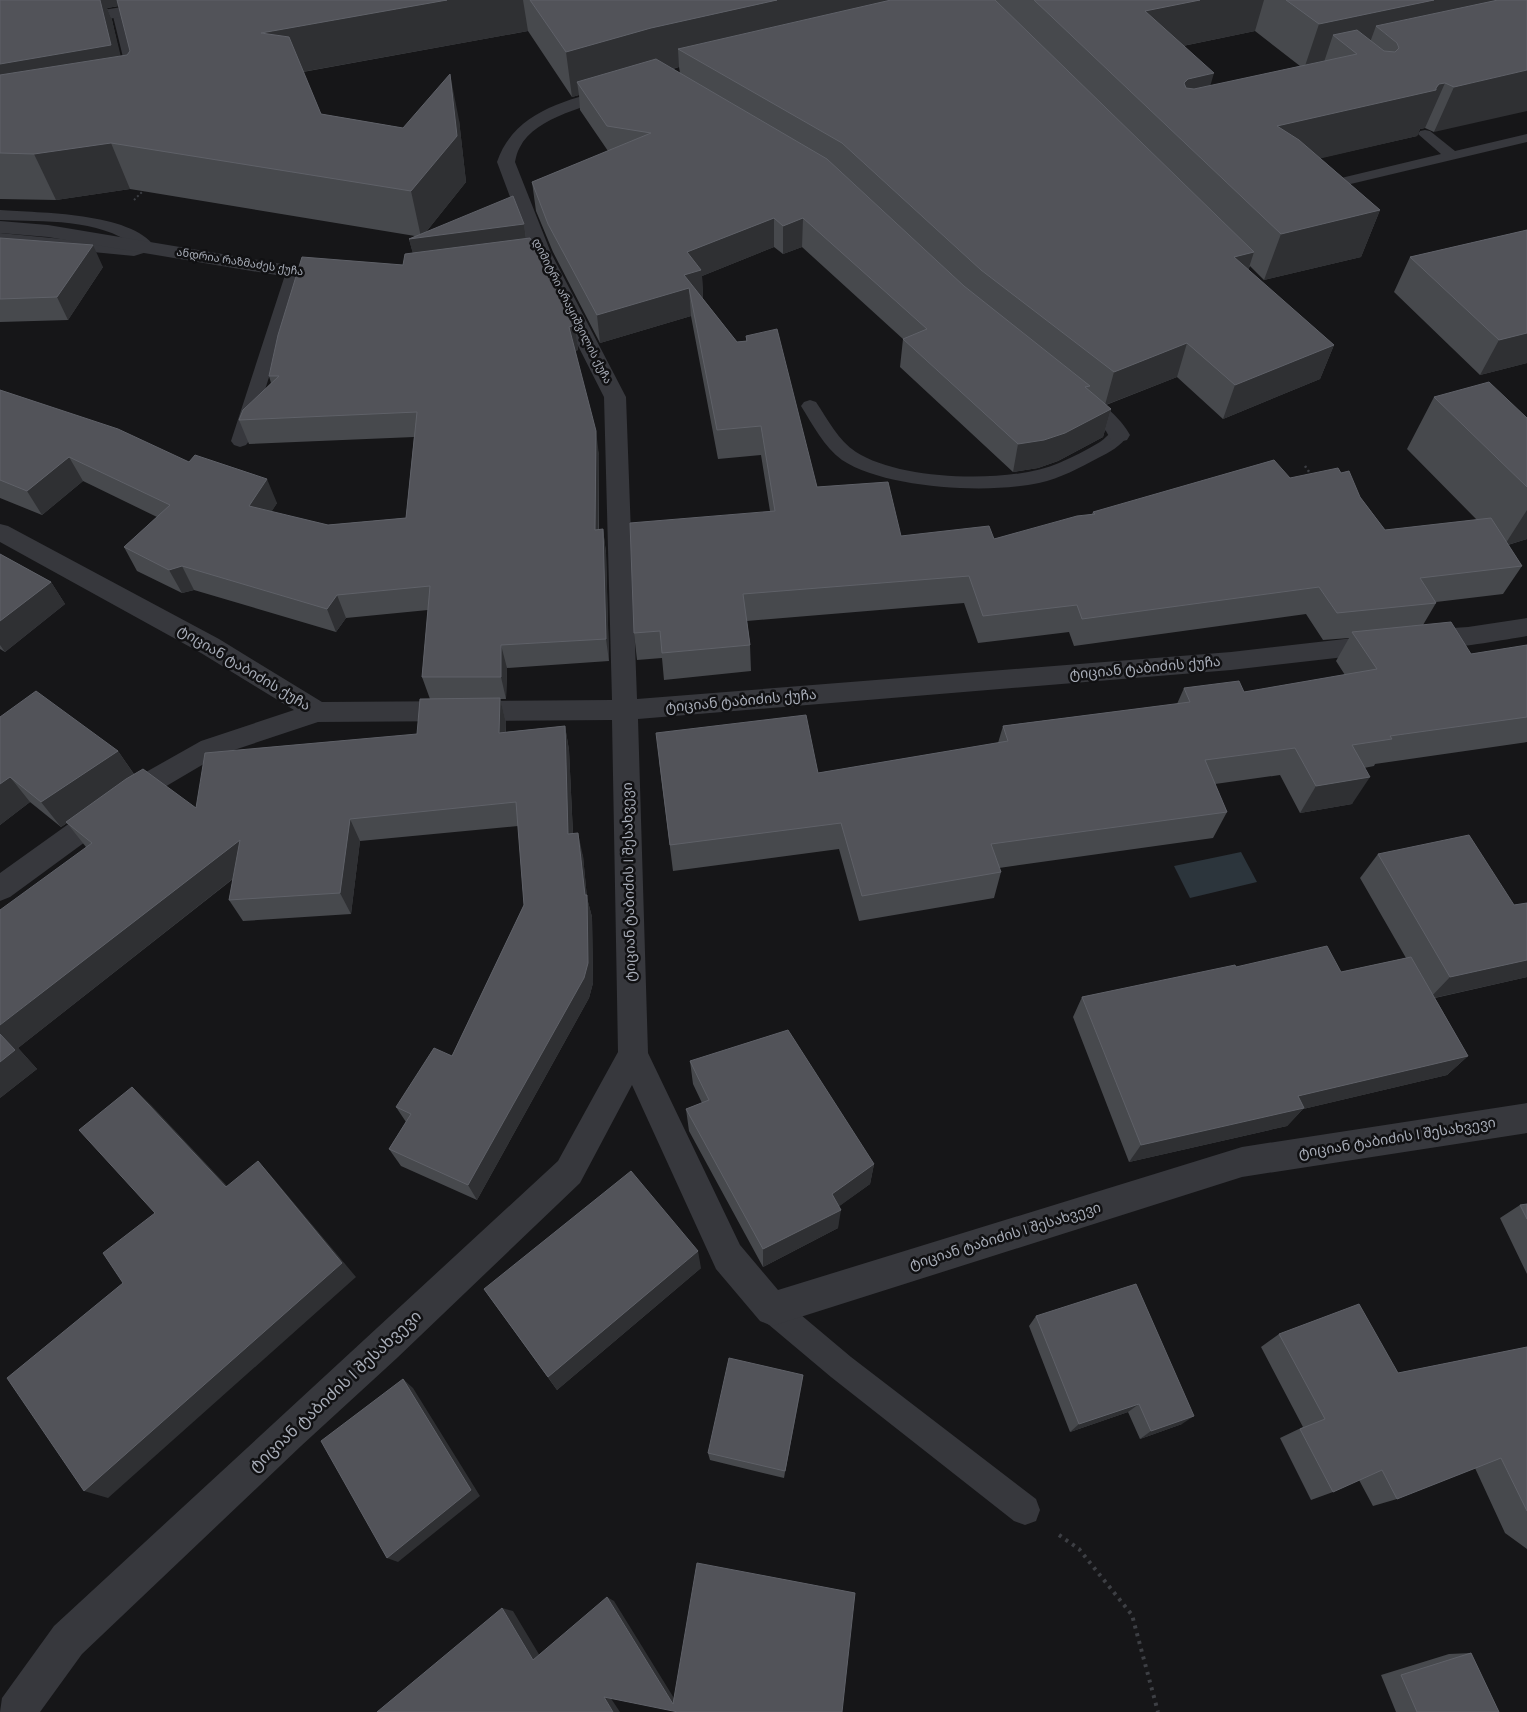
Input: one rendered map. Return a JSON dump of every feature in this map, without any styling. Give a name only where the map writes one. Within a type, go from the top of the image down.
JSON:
[{"type":"street","points":[[0,32],[192,0]]},
{"type":"street","name":"დიმიტრი არაყიშვილის ქუჩა","points":[[625,710],[615,397],[541,253],[506,162],[508,149],[523,132],[546,116],[571,105],[633,87]]},
{"type":"street","name":"ანდრია რაზმაძეს ქუჩა","points":[[0,227],[48,231],[294,272],[349,273]]},
{"type":"street","points":[[522,256],[541,253]]},
{"type":"street","points":[[1068,390],[1115,427],[1119,435]]},
{"type":"street","name":"ტიციან ტაბიძის ქუჩა","points":[[0,532],[210,646],[318,712],[625,710],[1231,661],[1468,636],[1527,627]]},
{"type":"street","name":"ტიციან ტაბიძის I შესახვევი","points":[[625,710],[632,1054],[728,1257],[772,1309],[1242,1162],[1527,1118]]},
{"type":"street","points":[[0,889],[132,793],[210,748],[318,712]]},
{"type":"street","name":"ტიციან ტაბიძის I შესახვევი","points":[[16,1712],[68,1640],[288,1433],[385,1346],[569,1172],[632,1054]]},
{"type":"lane","points":[[118,12],[139,94],[130,96]]},
{"type":"lane","points":[[1426,134],[1452,156]]},
{"type":"lane","points":[[1323,203],[1308,190],[1527,138]]},
{"type":"lane","points":[[0,214],[83,220],[128,234],[147,247]]},
{"type":"lane","points":[[0,238],[134,251],[147,247]]},
{"type":"lane","points":[[240,441],[294,272]]},
{"type":"lane","points":[[810,406],[829,437],[855,459],[899,475],[948,481],[1005,482],[1041,476],[1084,459],[1114,442],[1119,435]]},
{"type":"lane","points":[[772,1309],[841,1366],[1025,1510]]},
{"type":"path","points":[[105,226],[151,182]]},
{"type":"path","points":[[1305,466],[1315,480]]},
{"type":"path","points":[[1025,1510],[1079,1549],[1132,1615],[1158,1712]]},
{"type":"shaded area","points":[[1241,852],[1257,882],[1190,898],[1174,866]]},
{"type":"building","points":[[0,0],[100,0],[111,45],[0,64]]},
{"type":"building","points":[[117,0],[447,0],[261,33],[289,37],[321,114],[403,128],[450,74],[457,136],[411,191],[111,143],[34,154],[0,153],[0,75],[127,55],[130,51]]},
{"type":"building","points":[[530,0],[777,0],[651,28],[566,52]]},
{"type":"building","points":[[891,0],[995,0],[1254,252],[1234,257],[1334,345],[1235,385],[1187,343],[1114,372],[981,270],[842,143],[678,49]]},
{"type":"building","points":[[1034,0],[1200,0],[1145,11],[1214,73],[1188,79],[1184,83],[1186,88],[1194,89],[1357,54],[1333,35],[1357,30],[1384,51],[1395,52],[1399,48],[1397,43],[1376,26],[1498,0],[1527,0],[1527,70],[1454,87],[1445,83],[1439,84],[1436,90],[1277,126],[1299,140],[1380,210],[1281,234]]},
{"type":"building","points":[[1286,0],[1434,0],[1319,24]]},
{"type":"building","points":[[656,59],[827,159],[964,286],[1090,386],[1085,387],[1111,409],[1065,433],[1044,440],[1018,444],[903,339],[927,329],[803,218],[783,226],[774,218],[687,252],[701,270],[684,275],[737,342],[747,341],[746,336],[777,329],[817,487],[888,482],[901,536],[989,526],[994,539],[1077,516],[1095,514],[1093,512],[1274,460],[1290,478],[1338,468],[1341,473],[1349,471],[1360,497],[1385,530],[1491,518],[1522,566],[1420,578],[1436,603],[1337,613],[1319,587],[1082,619],[1077,605],[983,616],[969,576],[743,594],[750,645],[662,653],[660,631],[634,633],[630,523],[775,511],[761,426],[717,430],[689,288],[597,315],[548,224],[532,182],[651,133],[607,126],[577,82]]},
{"type":"building","points":[[513,196],[524,224],[409,239]]},
{"type":"building","points":[[1527,230],[1527,333],[1499,340],[1410,257]]},
{"type":"building","points":[[0,238],[93,245],[57,297],[0,299]]},
{"type":"building","points":[[530,238],[575,325],[569,327],[596,431],[595,530],[603,529],[606,639],[501,645],[501,677],[422,677],[430,586],[337,595],[327,609],[182,566],[169,570],[124,547],[170,505],[69,457],[27,491],[0,480],[0,390],[118,429],[189,462],[195,455],[267,479],[249,506],[328,525],[406,518],[417,412],[239,420],[243,410],[279,376],[269,376],[278,335],[302,257],[403,265],[405,254]]},
{"type":"building","points":[[1489,382],[1527,418],[1527,487],[1434,397]]},
{"type":"building","points":[[0,554],[51,582],[0,621]]},
{"type":"building","points":[[1451,622],[1471,654],[1527,645],[1527,717],[1390,736],[1392,739],[1352,745],[1370,777],[1316,786],[1295,748],[1205,760],[1227,812],[991,844],[1001,872],[862,896],[841,823],[670,845],[656,733],[806,715],[818,773],[1008,741],[1003,726],[1190,702],[1184,688],[1239,681],[1244,692],[1377,669],[1352,632]]},
{"type":"building","points":[[36,691],[118,751],[41,802],[10,777],[0,784],[0,717]]},
{"type":"building","points":[[500,698],[499,733],[565,726],[568,834],[578,833],[585,895],[587,895],[588,963],[584,978],[468,1185],[389,1149],[411,1114],[396,1107],[434,1048],[452,1056],[524,905],[516,802],[350,819],[340,893],[229,900],[240,840],[0,1025],[0,910],[92,843],[66,822],[126,779],[143,769],[196,808],[205,753],[417,734],[420,699]]},
{"type":"building","points":[[1469,835],[1514,905],[1527,903],[1527,960],[1450,977],[1378,854]]},
{"type":"building","points":[[1327,946],[1341,972],[1411,957],[1468,1056],[1298,1096],[1304,1108],[1141,1145],[1082,997],[1235,965],[1236,967]]},
{"type":"building","points":[[788,1030],[874,1164],[832,1194],[841,1210],[763,1249],[686,1109],[709,1100],[690,1061]]},
{"type":"building","points":[[0,1034],[15,1050],[0,1062]]},
{"type":"building","points":[[132,1087],[226,1187],[258,1161],[342,1263],[84,1491],[7,1378],[123,1283],[103,1253],[155,1213],[79,1130]]},
{"type":"building","points":[[631,1171],[698,1251],[548,1377],[484,1289]]},
{"type":"building","points":[[1527,1204],[1527,1219],[1520,1205]]},
{"type":"building","points":[[1136,1284],[1194,1416],[1151,1431],[1139,1404],[1079,1424],[1036,1316]]},
{"type":"building","points":[[1359,1304],[1398,1373],[1527,1347],[1527,1511],[1501,1458],[1397,1499],[1382,1470],[1333,1492],[1300,1429],[1325,1419],[1279,1334]]},
{"type":"building","points":[[729,1358],[803,1375],[785,1471],[708,1453]]},
{"type":"building","points":[[403,1379],[471,1490],[387,1558],[321,1441]]},
{"type":"building","points":[[697,1563],[855,1593],[842,1712],[678,1712],[604,1697],[613,1712],[377,1712],[502,1608],[533,1660],[607,1597],[673,1704]]},
{"type":"building","points":[[1471,1653],[1499,1712],[1417,1712],[1401,1675]]}]
